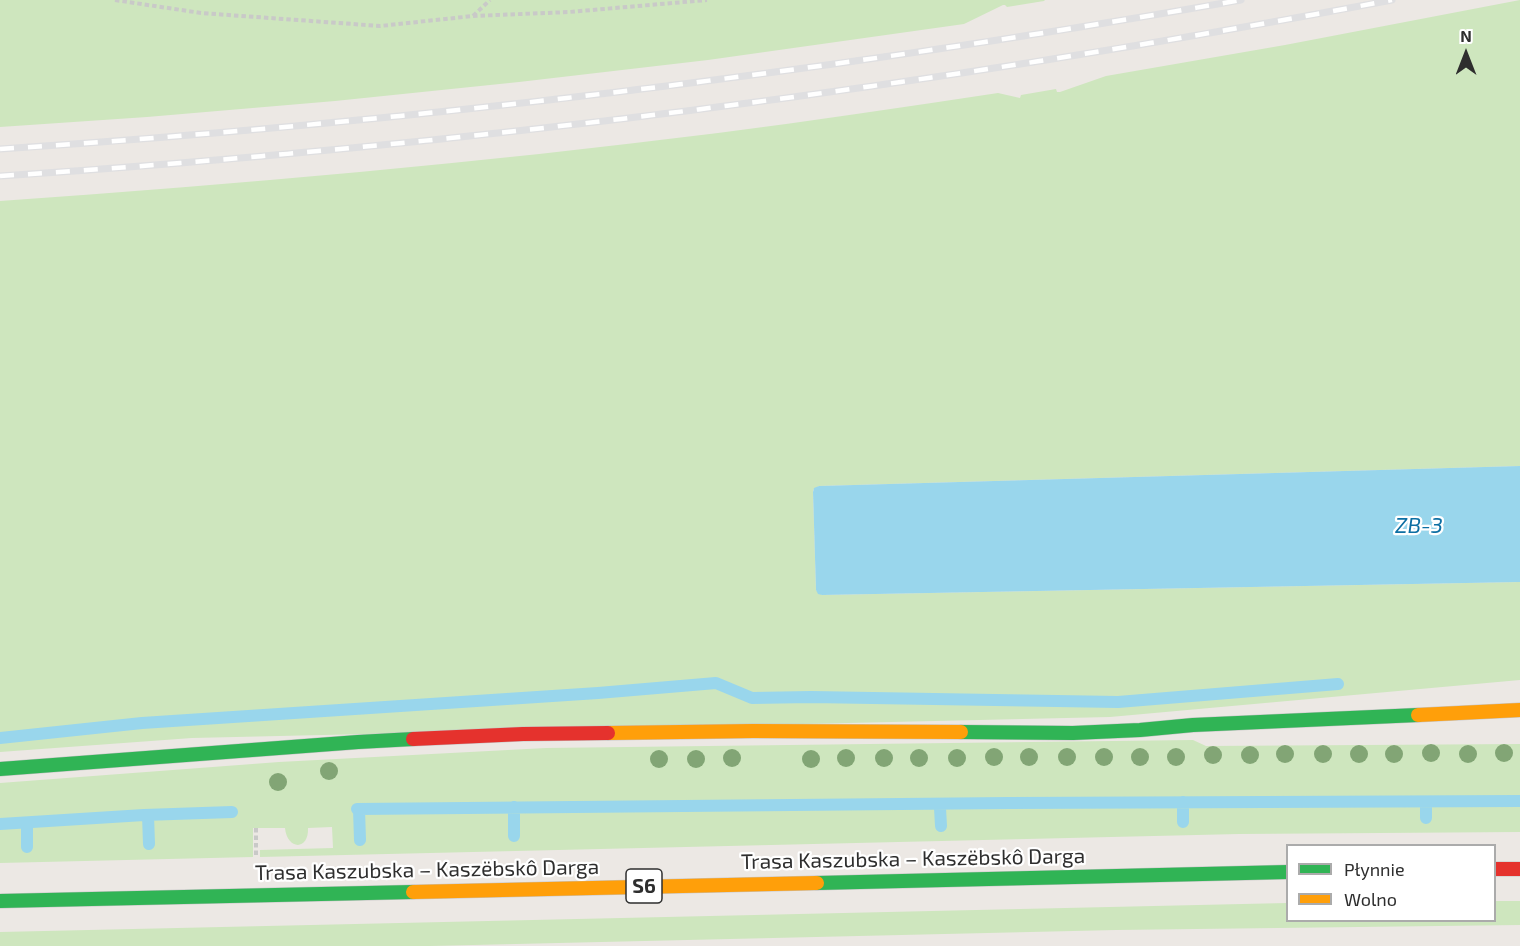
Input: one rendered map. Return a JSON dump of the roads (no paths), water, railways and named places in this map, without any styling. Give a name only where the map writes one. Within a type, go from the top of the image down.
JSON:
[{"type":"main road","points":[[0,769],[358,742],[524,734],[742,731],[1073,734],[1192,725],[1520,710]]},
{"type":"main road","points":[[1496,869],[1520,869]]},
{"type":"main road","name":"Trasa Kaszubska – Kaszëbskô Darga","points":[[0,901],[1286,872]]},
{"type":"water","name":"ZB-3","points":[[1520,466],[1520,582],[822,595],[816,590],[813,492],[814,488],[819,486]]},
{"type":"waterway","points":[[0,738],[142,723],[716,683],[752,698],[1118,702],[1338,684]]},
{"type":"waterway","points":[[357,809],[1520,801]]},
{"type":"waterway","points":[[1183,802],[1183,822]]},
{"type":"waterway","points":[[1426,802],[1426,818]]},
{"type":"waterway","points":[[514,807],[514,836]]},
{"type":"waterway","points":[[940,808],[941,826]]},
{"type":"waterway","points":[[359,809],[360,840]]},
{"type":"waterway","points":[[0,824],[232,812]]},
{"type":"waterway","points":[[148,815],[149,844]]},
{"type":"waterway","points":[[27,823],[27,847]]},
{"type":"railway","points":[[0,149],[312,124],[622,91],[932,50],[1241,0]]},
{"type":"railway","points":[[0,176],[350,148],[699,109],[1046,60],[1392,0]]}]
